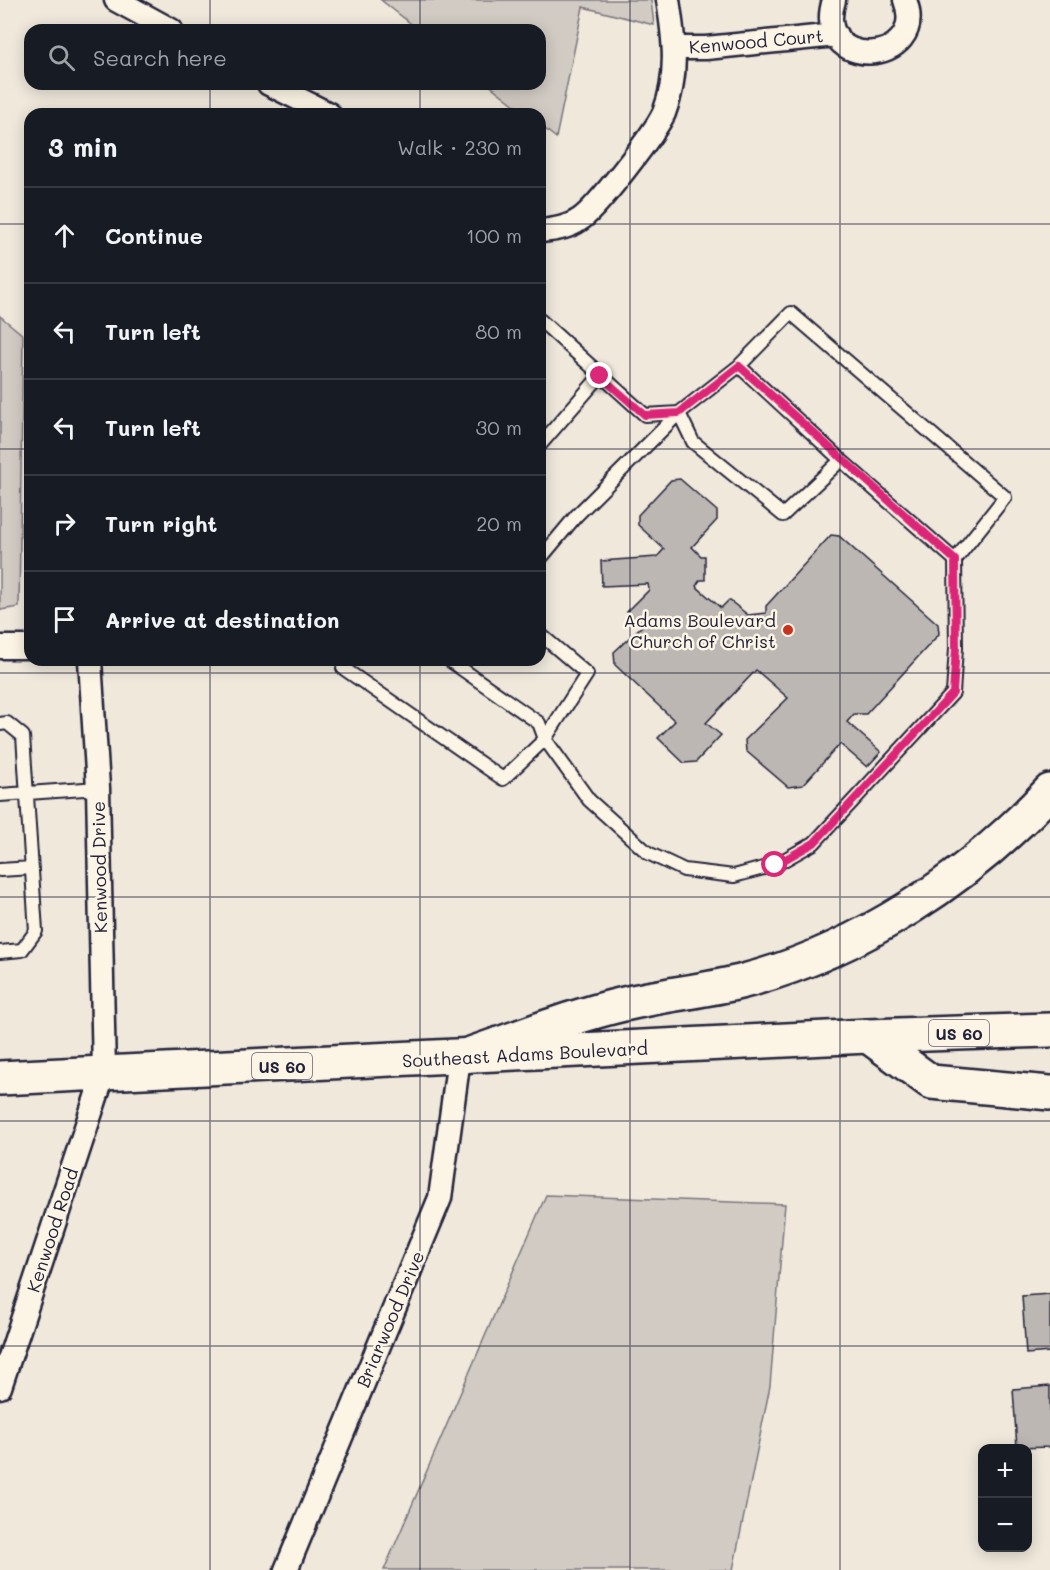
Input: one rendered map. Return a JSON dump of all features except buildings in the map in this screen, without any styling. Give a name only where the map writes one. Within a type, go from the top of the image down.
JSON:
[{"type":"main road","points":[[459,1058],[623,1004],[741,981],[802,962],[903,912],[949,880],[999,840],[1050,791]]},
{"type":"main road","name":"Southeast Adams Boulevard","points":[[0,1078],[459,1058],[868,1036],[1050,1030]]},
{"type":"main road","points":[[868,1036],[931,1082],[1050,1093]]},
{"type":"street","points":[[116,0],[160,24]]},
{"type":"street","points":[[546,231],[555,230],[580,220],[632,159],[663,114],[676,48],[668,0]]},
{"type":"street","name":"Kenwood Court","points":[[834,0],[831,23],[836,35],[855,51],[880,53],[892,47],[901,38],[906,27],[908,14],[904,0]]},
{"type":"street","name":"Kenwood Court","points":[[676,48],[706,48],[836,35]]},
{"type":"street","points":[[281,90],[317,108]]},
{"type":"street","points":[[0,647],[24,647]]},
{"type":"street","name":"Kenwood Drive","points":[[90,666],[98,788],[104,1073]]},
{"type":"street","name":"Briarwood Drive","points":[[285,1570],[440,1198],[459,1058]]},
{"type":"street","name":"Kenwood Road","points":[[0,1387],[104,1073]]},
{"type":"lane","points":[[458,666],[539,723],[545,739],[589,800],[648,853],[684,870],[734,876],[775,865],[814,843],[953,693],[956,648],[955,560],[1005,497],[791,314],[739,366],[679,413],[576,516],[546,552]]},
{"type":"lane","points":[[546,326],[645,415],[679,413]]},
{"type":"lane","points":[[739,366],[955,560]]},
{"type":"lane","points":[[546,438],[600,376]]},
{"type":"lane","points":[[679,413],[693,442],[783,515],[841,460]]},
{"type":"lane","points":[[344,666],[343,668],[504,779],[545,739],[586,674],[546,639]]},
{"type":"lane","points":[[0,724],[7,723],[23,736],[36,931],[22,951],[0,952]]},
{"type":"lane","points":[[0,795],[98,788]]},
{"type":"lane","points":[[0,870],[32,868]]},
{"type":"shaded area","points":[[381,0],[651,0],[654,25],[583,7],[556,138],[546,130],[546,108],[518,108],[496,90],[546,90],[546,24],[411,24]]},
{"type":"shaded area","points":[[0,316],[23,335],[19,607],[0,610]]},
{"type":"shaded area","points":[[546,1195],[785,1204],[770,1386],[733,1570],[384,1570]]},
{"type":"place","name":"Adams Boulevard Church of Christ","points":[[788,630]]},
{"type":"route","points":[[600,376],[645,415],[679,413],[739,366],[955,560],[956,648],[953,693],[814,843],[775,865]]}]
